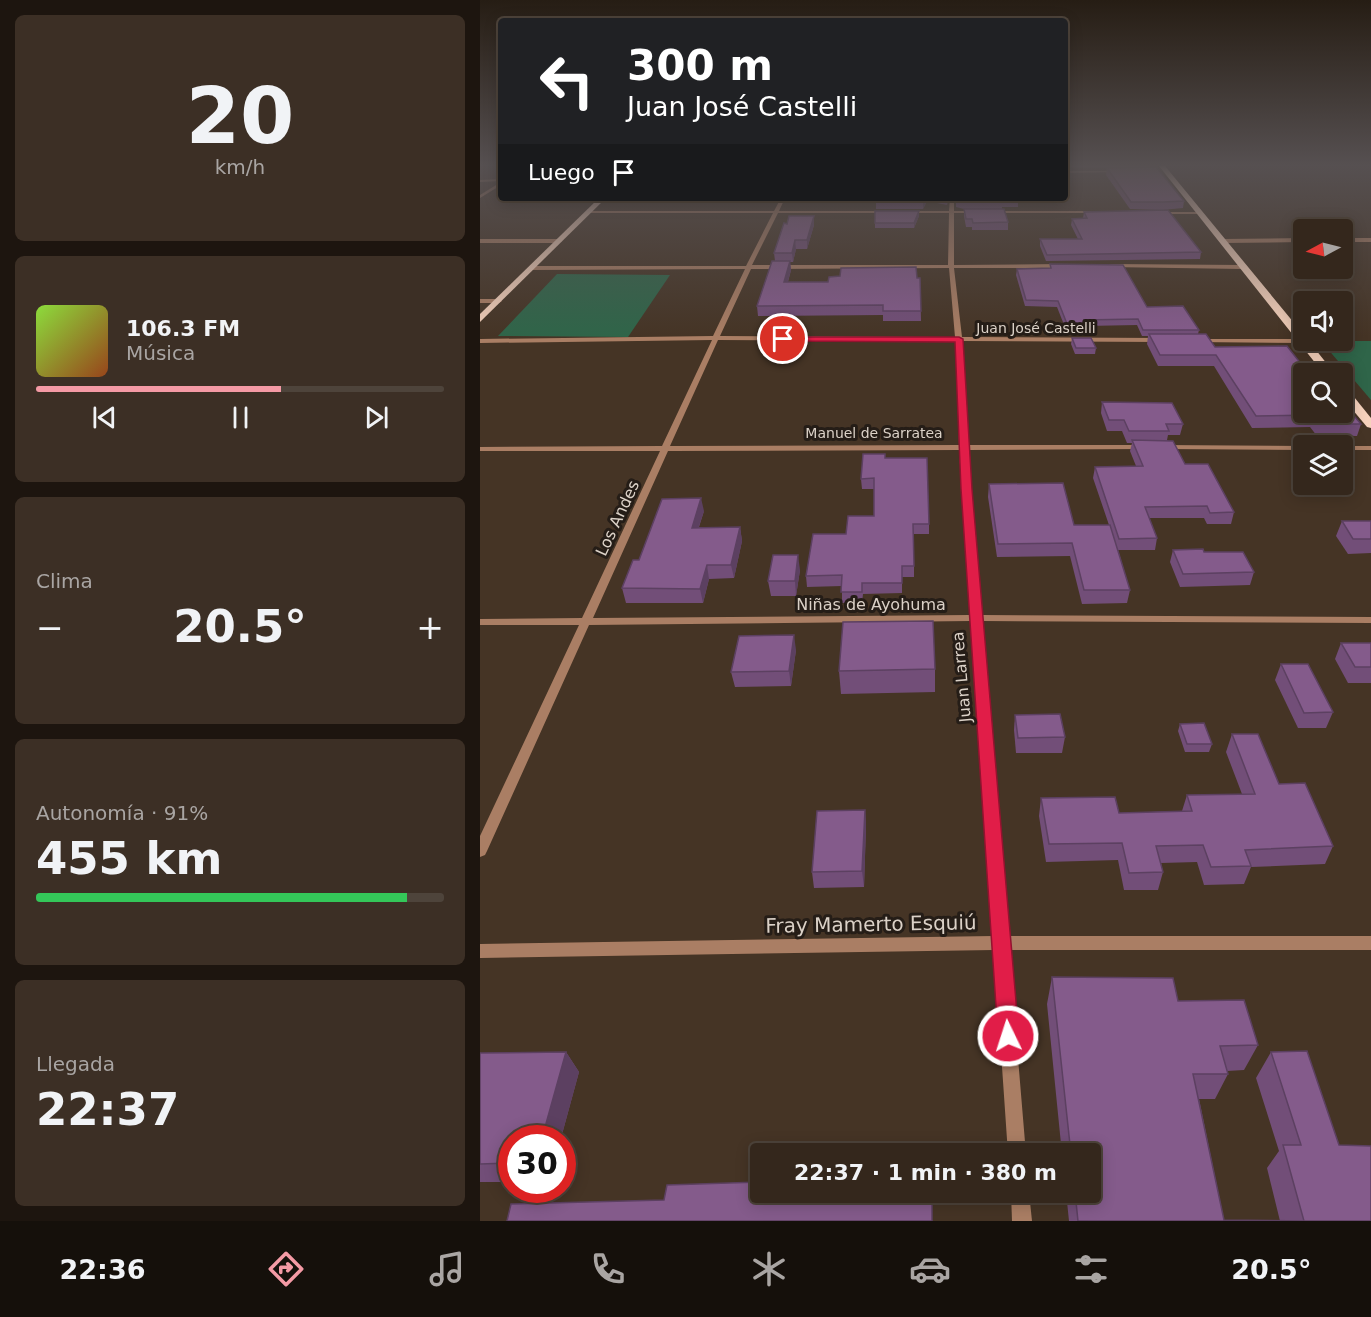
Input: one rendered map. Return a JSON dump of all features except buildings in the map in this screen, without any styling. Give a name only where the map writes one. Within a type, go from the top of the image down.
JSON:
[{"type":"main road","points":[[480,319],[577,223]]},
{"type":"main road","points":[[1208,223],[1293,328]]},
{"type":"main road","points":[[1312,351],[1321,363]]},
{"type":"main road","points":[[1353,403],[1371,425]]},
{"type":"street","name":"Los Andes","points":[[480,851],[585,620],[771,223]]},
{"type":"street","name":"Juan Larrea","points":[[951,223],[951,265],[959,339],[963,446],[1016,1143]]},
{"type":"street","points":[[1222,241],[1293,240]]},
{"type":"street","points":[[1353,240],[1371,240]]},
{"type":"street","points":[[480,241],[559,241]]},
{"type":"street","points":[[531,268],[1068,266]]},
{"type":"street","points":[[1103,266],[1243,267]]},
{"type":"street","points":[[480,301],[499,301]]},
{"type":"street","name":"Juan José Castelli","points":[[480,341],[717,338],[1173,340]]},
{"type":"street","points":[[1185,340],[1293,341]]},
{"type":"street","name":"Manuel de Sarratea","points":[[480,449],[963,446],[1293,448]]},
{"type":"street","points":[[1353,448],[1371,448]]},
{"type":"street","name":"Niñas de Ayohuma","points":[[480,622],[976,618],[1371,620]]},
{"type":"street","name":"Fray Mamerto Esquiú","points":[[480,951],[1002,943],[1371,943]]},
{"type":"street","points":[[1021,1203],[1022,1221]]},
{"type":"green space","points":[[557,274],[670,275],[628,337],[498,336]]},
{"type":"green space","points":[[1353,341],[1371,341],[1371,400],[1353,379],[1353,363],[1340,363],[1329,351],[1353,351]]},
{"type":"route","points":[[783,339],[959,339],[966,489],[1008,1036]]}]
